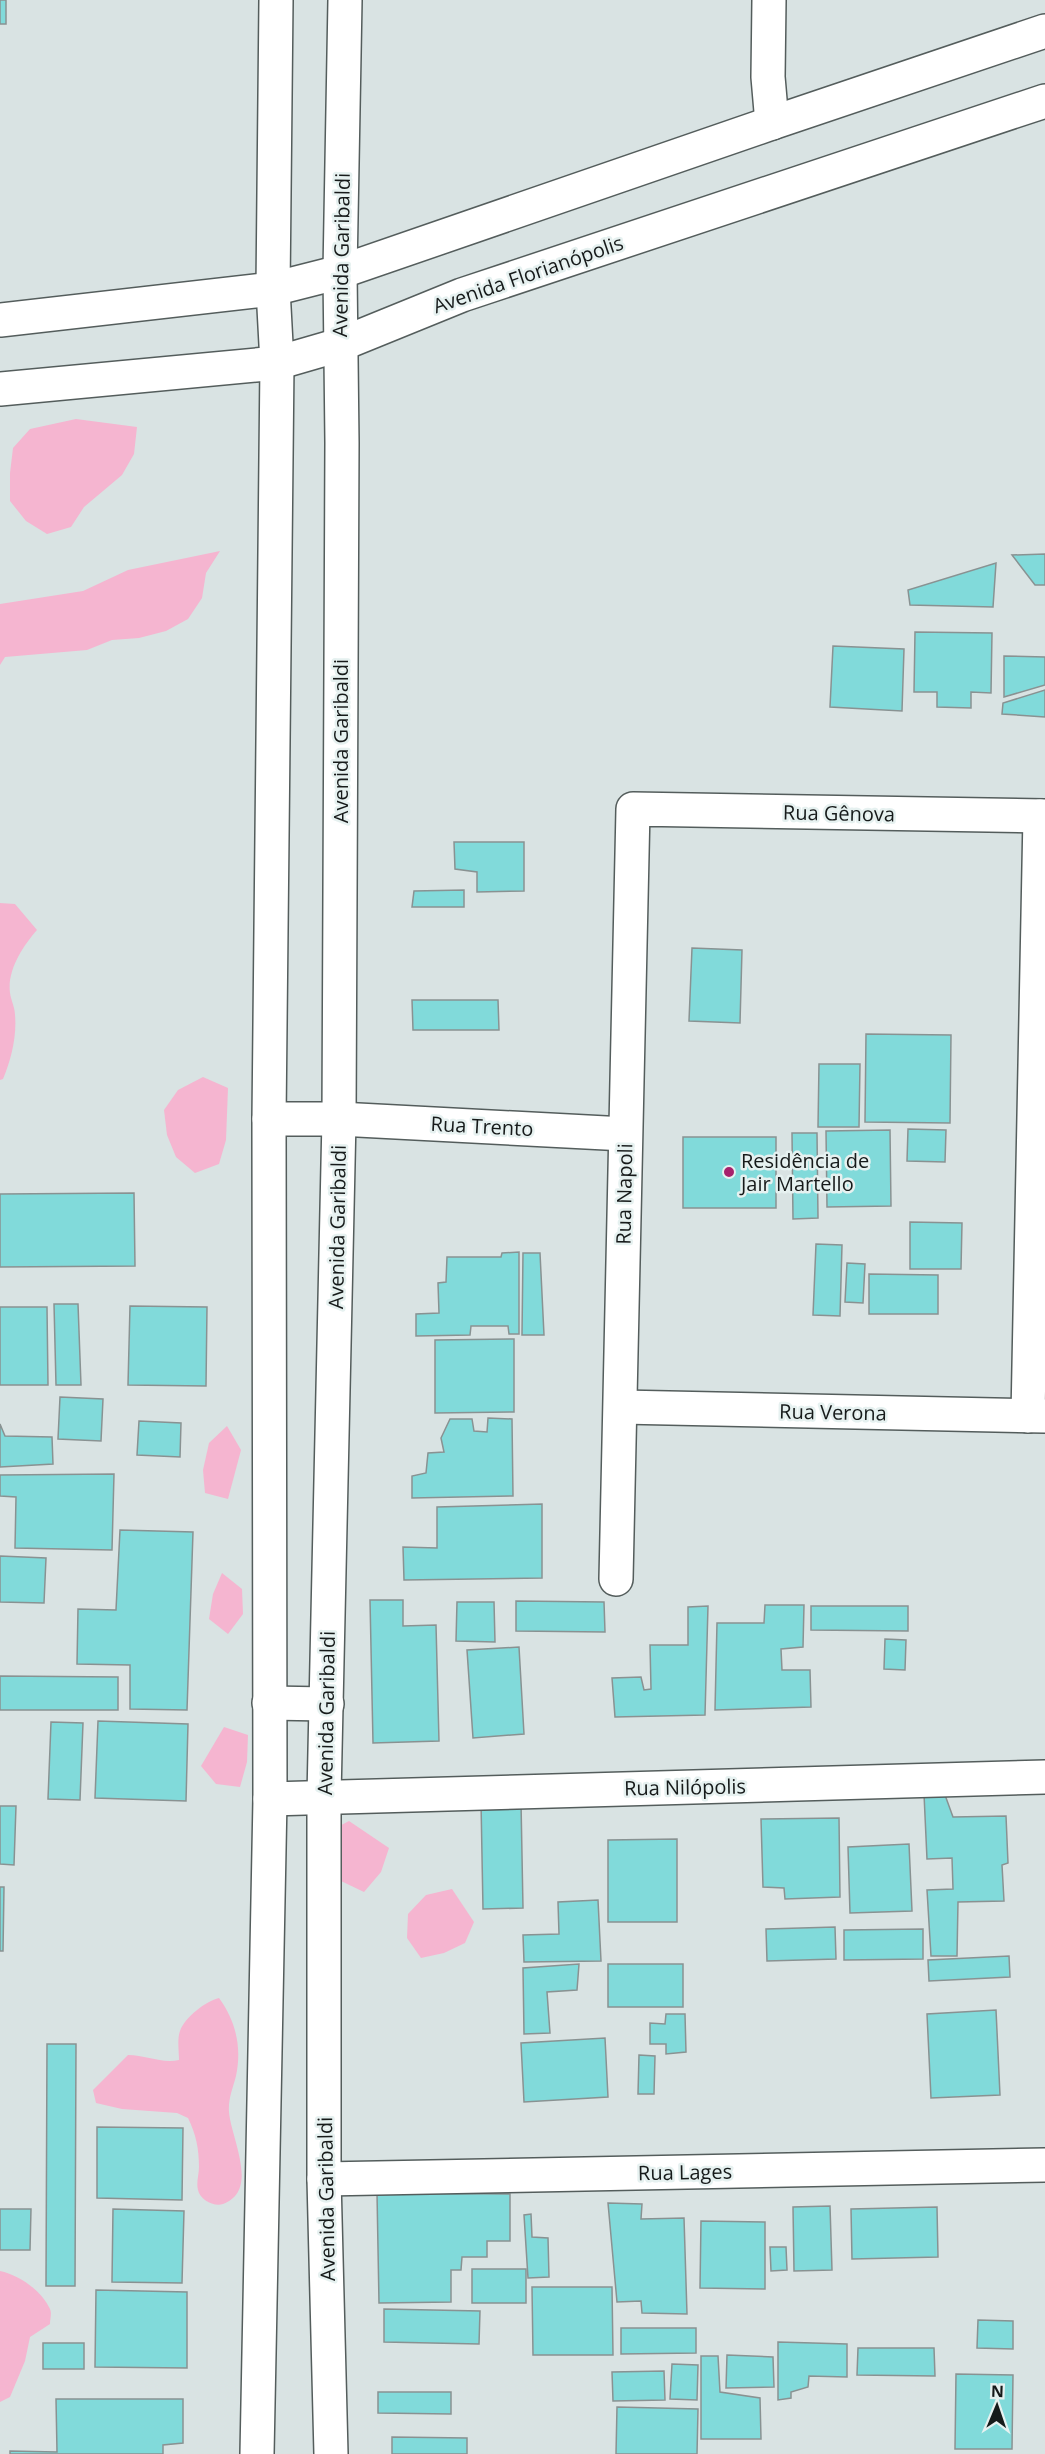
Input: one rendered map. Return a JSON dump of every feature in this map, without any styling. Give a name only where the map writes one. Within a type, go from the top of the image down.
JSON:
[{"type":"street","points":[[256,2454],[270,1799],[269,1119],[277,363],[273,290],[276,0]]},
{"type":"street","name":"Avenida Garibaldi","points":[[331,2454],[324,2179],[324,1796],[339,1119],[342,455],[339,345],[345,0]]},
{"type":"street","points":[[769,0],[768,77],[772,123]]},
{"type":"street","points":[[0,320],[273,290],[340,273],[1045,31]]},
{"type":"street","name":"Avenida Florianópolis","points":[[0,389],[277,363],[339,345],[462,295],[1045,101]]},
{"type":"street","name":"Rua Gênova","points":[[633,810],[1043,816]]},
{"type":"street","name":"Rua Napoli","points":[[616,1579],[633,810]]},
{"type":"street","points":[[1037,1416],[1043,816]]},
{"type":"street","name":"Rua Trento","points":[[269,1119],[339,1119],[625,1134]]},
{"type":"street","name":"Rua Verona","points":[[621,1407],[1037,1416]]},
{"type":"street","points":[[269,1703],[327,1704]]},
{"type":"street","name":"Rua Nilópolis","points":[[270,1799],[1045,1777]]},
{"type":"street","name":"Rua Lages","points":[[324,2179],[1045,2165]]},
{"type":"shaded area","points":[[76,419],[137,427],[134,454],[122,475],[84,507],[71,527],[47,534],[26,521],[10,501],[13,448],[30,429]]},
{"type":"shaded area","points":[[220,551],[206,573],[202,598],[188,619],[166,631],[139,638],[112,640],[87,650],[5,657],[0,665],[0,604],[83,591],[128,570]]},
{"type":"shaded area","points":[[0,903],[15,904],[37,930],[26,943],[11,976],[10,993],[15,1012],[15,1031],[9,1064],[3,1079],[0,1080]]},
{"type":"shaded area","points":[[203,1077],[228,1088],[226,1140],[219,1164],[195,1173],[176,1157],[167,1135],[164,1110],[178,1090]]},
{"type":"shaded area","points":[[227,1426],[241,1450],[228,1499],[205,1493],[203,1470],[209,1443]]},
{"type":"shaded area","points":[[222,1573],[242,1589],[243,1614],[228,1634],[209,1619],[213,1594]]},
{"type":"shaded area","points":[[224,1727],[248,1735],[247,1762],[240,1787],[216,1784],[201,1766]]},
{"type":"shaded area","points":[[349,1821],[389,1848],[381,1872],[364,1892],[341,1881],[332,1857],[328,1832]]},
{"type":"shaded area","points":[[452,1889],[474,1922],[465,1943],[444,1953],[421,1958],[407,1938],[408,1914],[426,1895]]},
{"type":"shaded area","points":[[219,1998],[230,2016],[238,2045],[238,2066],[229,2112],[242,2176],[240,2188],[234,2197],[219,2205],[208,2202],[199,2194],[198,2148],[188,2118],[177,2113],[122,2109],[96,2103],[93,2090],[128,2055],[166,2061],[179,2060],[180,2031],[186,2020],[208,2002]]},
{"type":"shaded area","points":[[0,2271],[22,2280],[35,2290],[46,2302],[51,2314],[50,2324],[30,2337],[25,2361],[10,2397],[0,2402]]},
{"type":"building","points":[[0,0],[6,0],[6,24],[0,24]]},
{"type":"building","points":[[1045,554],[1045,585],[1035,585],[1012,555]]},
{"type":"building","points":[[996,563],[993,607],[910,605],[908,590]]},
{"type":"building","points":[[915,632],[992,633],[991,693],[971,692],[971,708],[937,707],[937,692],[914,692]]},
{"type":"building","points":[[833,646],[904,649],[902,711],[830,707]]},
{"type":"building","points":[[1004,656],[1045,657],[1045,685],[1004,697]]},
{"type":"building","points":[[1045,690],[1045,717],[1002,714],[1003,703]]},
{"type":"building","points":[[454,842],[524,842],[524,891],[477,892],[477,872],[455,869]]},
{"type":"building","points":[[464,890],[464,907],[412,907],[414,891]]},
{"type":"building","points":[[692,948],[742,950],[740,1023],[689,1021]]},
{"type":"building","points":[[412,1000],[498,1000],[499,1030],[413,1030]]},
{"type":"building","points":[[866,1034],[951,1035],[950,1123],[865,1122]]},
{"type":"building","points":[[819,1064],[860,1064],[859,1127],[818,1127]]},
{"type":"building","points":[[908,1129],[946,1130],[945,1162],[907,1161]]},
{"type":"building","points":[[890,1130],[891,1206],[827,1207],[826,1131]]},
{"type":"building","points":[[792,1133],[817,1133],[818,1218],[793,1219]]},
{"type":"building","name":"Residência de Jair Martello","points":[[683,1137],[776,1137],[776,1208],[683,1208]]},
{"type":"building","points":[[134,1193],[135,1266],[0,1267],[0,1194]]},
{"type":"building","points":[[910,1222],[962,1223],[961,1269],[910,1269]]},
{"type":"building","points":[[816,1244],[842,1245],[840,1316],[813,1315]]},
{"type":"building","points":[[519,1252],[519,1334],[509,1334],[508,1326],[471,1326],[470,1335],[416,1336],[416,1314],[439,1313],[438,1283],[446,1282],[447,1257],[501,1257],[502,1253]]},
{"type":"building","points":[[523,1253],[540,1253],[544,1335],[522,1335]]},
{"type":"building","points":[[847,1263],[865,1264],[863,1303],[845,1302]]},
{"type":"building","points":[[869,1274],[938,1275],[938,1314],[869,1314]]},
{"type":"building","points":[[54,1304],[78,1304],[81,1385],[56,1385]]},
{"type":"building","points":[[130,1306],[207,1307],[206,1386],[128,1385]]},
{"type":"building","points":[[0,1307],[47,1307],[48,1385],[0,1385]]},
{"type":"building","points":[[514,1339],[514,1412],[435,1413],[435,1340]]},
{"type":"building","points":[[60,1397],[103,1399],[101,1441],[58,1439]]},
{"type":"building","points":[[488,1418],[512,1419],[513,1496],[412,1498],[412,1476],[426,1473],[428,1453],[444,1452],[441,1438],[450,1419],[472,1419],[474,1431],[487,1432]]},
{"type":"building","points":[[139,1421],[181,1423],[180,1457],[137,1455]]},
{"type":"building","points":[[0,1424],[5,1436],[52,1437],[53,1464],[0,1467]]},
{"type":"building","points":[[114,1474],[112,1550],[15,1548],[16,1497],[0,1496],[0,1475]]},
{"type":"building","points":[[542,1504],[542,1578],[404,1580],[403,1547],[437,1548],[437,1507]]},
{"type":"building","points":[[120,1530],[193,1532],[187,1710],[130,1709],[130,1665],[77,1664],[78,1609],[116,1610]]},
{"type":"building","points":[[0,1556],[46,1558],[44,1603],[0,1602]]},
{"type":"building","points":[[370,1600],[403,1600],[403,1626],[436,1625],[439,1741],[373,1743]]},
{"type":"building","points":[[516,1601],[604,1602],[605,1632],[516,1631]]},
{"type":"building","points":[[457,1602],[494,1602],[495,1642],[456,1641]]},
{"type":"building","points":[[765,1605],[804,1605],[803,1647],[781,1649],[782,1670],[810,1670],[811,1707],[715,1710],[717,1623],[764,1623]]},
{"type":"building","points":[[708,1606],[705,1715],[615,1717],[612,1678],[641,1677],[644,1690],[651,1689],[650,1645],[688,1645],[688,1607]]},
{"type":"building","points":[[811,1606],[908,1606],[908,1631],[811,1630]]},
{"type":"building","points":[[885,1639],[906,1640],[905,1670],[884,1669]]},
{"type":"building","points":[[519,1647],[524,1734],[473,1738],[467,1650]]},
{"type":"building","points":[[0,1676],[118,1677],[118,1710],[0,1710]]},
{"type":"building","points":[[98,1721],[188,1724],[186,1801],[95,1798]]},
{"type":"building","points":[[51,1722],[83,1723],[80,1800],[48,1799]]},
{"type":"building","points":[[924,1794],[945,1795],[953,1817],[1006,1816],[1008,1863],[1002,1865],[1004,1901],[958,1902],[957,1956],[931,1956],[927,1890],[953,1889],[952,1858],[927,1859]]},
{"type":"building","points":[[481,1802],[521,1802],[523,1908],[483,1909]]},
{"type":"building","points":[[0,1806],[16,1806],[14,1865],[0,1864]]},
{"type":"building","points":[[839,1818],[840,1897],[785,1899],[784,1888],[763,1887],[761,1819]]},
{"type":"building","points":[[677,1839],[677,1922],[608,1922],[608,1840]]},
{"type":"building","points":[[909,1844],[912,1911],[850,1913],[848,1847]]},
{"type":"building","points":[[0,1887],[4,1887],[3,1951],[0,1951]]},
{"type":"building","points":[[598,1900],[601,1961],[524,1962],[523,1935],[559,1934],[558,1902]]},
{"type":"building","points":[[835,1927],[836,1959],[767,1961],[766,1929]]},
{"type":"building","points":[[923,1929],[923,1959],[844,1960],[844,1930]]},
{"type":"building","points":[[1009,1956],[1010,1977],[929,1981],[928,1960]]},
{"type":"building","points":[[579,1964],[577,1990],[547,1992],[550,2033],[524,2034],[523,1968]]},
{"type":"building","points":[[608,1964],[683,1964],[683,2007],[608,2007]]},
{"type":"building","points":[[996,2010],[1000,2095],[931,2098],[927,2014]]},
{"type":"building","points":[[666,2014],[685,2014],[686,2052],[666,2054],[666,2044],[650,2044],[650,2023],[665,2024]]},
{"type":"building","points":[[605,2038],[608,2097],[524,2102],[521,2043]]},
{"type":"building","points":[[47,2044],[76,2044],[75,2286],[46,2286]]},
{"type":"building","points":[[639,2055],[655,2056],[654,2094],[638,2094]]},
{"type":"building","points":[[97,2127],[183,2128],[182,2200],[97,2198]]},
{"type":"building","points":[[377,2193],[510,2194],[510,2241],[487,2241],[487,2257],[462,2257],[461,2270],[451,2270],[451,2302],[379,2303]]},
{"type":"building","points":[[608,2203],[642,2204],[641,2219],[684,2218],[687,2314],[642,2313],[641,2301],[617,2302]]},
{"type":"building","points":[[830,2206],[832,2270],[794,2271],[793,2207]]},
{"type":"building","points":[[937,2207],[938,2257],[852,2259],[851,2209]]},
{"type":"building","points":[[0,2209],[31,2209],[30,2250],[0,2250]]},
{"type":"building","points":[[113,2209],[184,2211],[182,2283],[112,2282]]},
{"type":"building","points":[[531,2214],[532,2237],[548,2238],[549,2277],[528,2278],[524,2215]]},
{"type":"building","points":[[701,2221],[765,2222],[765,2289],[700,2288]]},
{"type":"building","points":[[770,2247],[786,2247],[787,2270],[771,2271]]},
{"type":"building","points":[[472,2269],[526,2269],[526,2303],[472,2303]]},
{"type":"building","points":[[532,2287],[612,2287],[613,2355],[533,2355]]},
{"type":"building","points":[[96,2290],[187,2292],[187,2368],[95,2367]]},
{"type":"building","points":[[384,2309],[480,2311],[479,2344],[384,2342]]},
{"type":"building","points":[[978,2320],[1013,2321],[1013,2349],[977,2348]]},
{"type":"building","points":[[621,2328],[696,2328],[696,2353],[621,2354]]},
{"type":"building","points":[[778,2342],[847,2344],[847,2377],[809,2376],[808,2387],[791,2392],[791,2398],[778,2400]]},
{"type":"building","points":[[43,2343],[84,2343],[84,2369],[43,2369]]},
{"type":"building","points":[[858,2348],[934,2348],[935,2376],[857,2375]]},
{"type":"building","points":[[727,2355],[773,2357],[774,2387],[726,2388]]},
{"type":"building","points":[[701,2356],[718,2356],[720,2392],[760,2398],[761,2439],[701,2439]]},
{"type":"building","points":[[672,2364],[698,2365],[697,2400],[670,2399]]},
{"type":"building","points":[[664,2371],[665,2400],[613,2401],[612,2372]]},
{"type":"building","points":[[956,2374],[1013,2375],[1012,2449],[955,2449]]},
{"type":"building","points":[[378,2392],[451,2392],[451,2414],[378,2413]]},
{"type":"building","points":[[56,2399],[183,2399],[183,2443],[163,2445],[163,2454],[10,2454],[10,2451],[57,2452]]},
{"type":"building","points":[[617,2407],[698,2409],[697,2454],[616,2454]]},
{"type":"building","points":[[392,2437],[467,2438],[467,2454],[392,2454]]},
{"type":"place","name":"Residência de Jair Martello","points":[[729,1172]]}]
